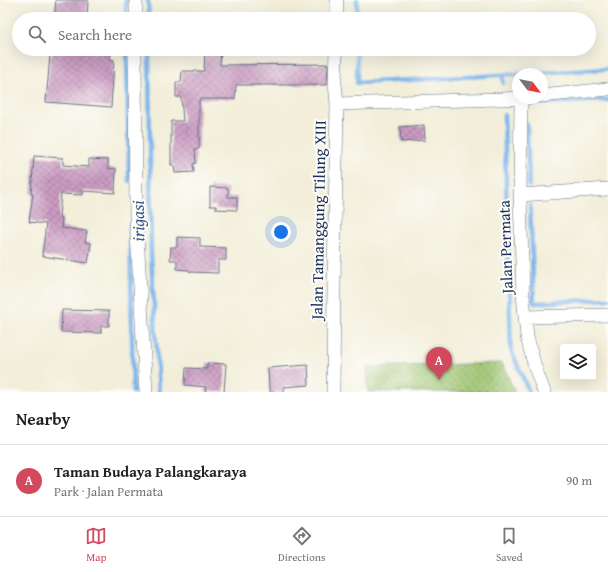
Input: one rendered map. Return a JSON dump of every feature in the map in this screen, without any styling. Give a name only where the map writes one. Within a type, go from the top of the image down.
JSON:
[{"type":"street","points":[[136,0],[136,12]]},
{"type":"street","points":[[336,12],[337,0]]},
{"type":"street","points":[[135,56],[136,217],[146,392]]},
{"type":"street","name":"Jalan Tamanggung Tilung XIII","points":[[333,392],[337,104],[335,83],[336,56]]},
{"type":"street","points":[[548,95],[608,89]]},
{"type":"street","points":[[337,104],[512,98]]},
{"type":"street","name":"Jalan Permata","points":[[524,104],[520,195],[523,295],[527,337],[535,367],[544,392]]},
{"type":"street","points":[[520,195],[608,189]]},
{"type":"street","points":[[525,317],[608,315]]},
{"type":"green space","points":[[502,363],[515,392],[368,392],[367,367]]},
{"type":"building","points":[[56,0],[88,0],[87,12],[55,12]]},
{"type":"building","points":[[50,56],[110,56],[110,59],[114,60],[111,107],[46,102]]},
{"type":"building","points":[[205,56],[221,56],[220,65],[328,64],[327,85],[236,85],[235,99],[199,99],[199,149],[195,149],[196,163],[193,164],[194,172],[175,173],[174,165],[171,165],[171,121],[183,121],[181,97],[176,97],[176,82],[181,82],[182,71],[204,71]]},
{"type":"building","points":[[424,125],[425,140],[401,142],[400,127]]},
{"type":"building","points":[[34,156],[63,158],[63,165],[89,167],[89,159],[108,160],[108,168],[116,169],[115,193],[83,191],[83,195],[61,194],[59,217],[62,218],[61,228],[87,231],[85,242],[91,243],[88,263],[42,256],[46,224],[29,222],[33,194],[31,194]]},
{"type":"building","points":[[210,187],[228,188],[228,197],[237,197],[237,210],[216,209],[216,206],[210,206]]},
{"type":"building","points":[[177,237],[200,238],[200,247],[226,248],[226,260],[218,260],[218,273],[190,272],[189,270],[177,269],[177,260],[170,260],[171,247],[177,247]]},
{"type":"building","points":[[62,310],[109,311],[109,326],[101,326],[101,333],[61,332]]},
{"type":"building","points":[[207,363],[226,364],[224,392],[205,392],[206,387],[185,385],[186,368],[207,369]]},
{"type":"building","points":[[308,365],[309,385],[284,387],[284,392],[270,392],[268,368]]},
{"type":"waterway","name":"irigasi","points":[[126,0],[126,12]]},
{"type":"waterway","name":"irigasi","points":[[148,0],[149,12]]},
{"type":"waterway","points":[[357,0],[357,12]]},
{"type":"waterway","name":"irigasi","points":[[127,56],[129,181]]},
{"type":"waterway","name":"irigasi","points":[[149,56],[151,254],[159,392]]},
{"type":"waterway","points":[[357,56],[357,83],[608,69]]},
{"type":"waterway","points":[[503,75],[503,83]]},
{"type":"waterway","points":[[526,107],[526,104],[608,100]]},
{"type":"waterway","points":[[504,115],[511,350],[529,392]]},
{"type":"waterway","points":[[527,124],[529,186]]},
{"type":"waterway","points":[[530,205],[534,303],[608,299]]},
{"type":"waterway","name":"irigasi","points":[[130,227],[133,392]]},
{"type":"place","name":"Taman Budaya Palangkaraya","points":[[439,380]]}]
